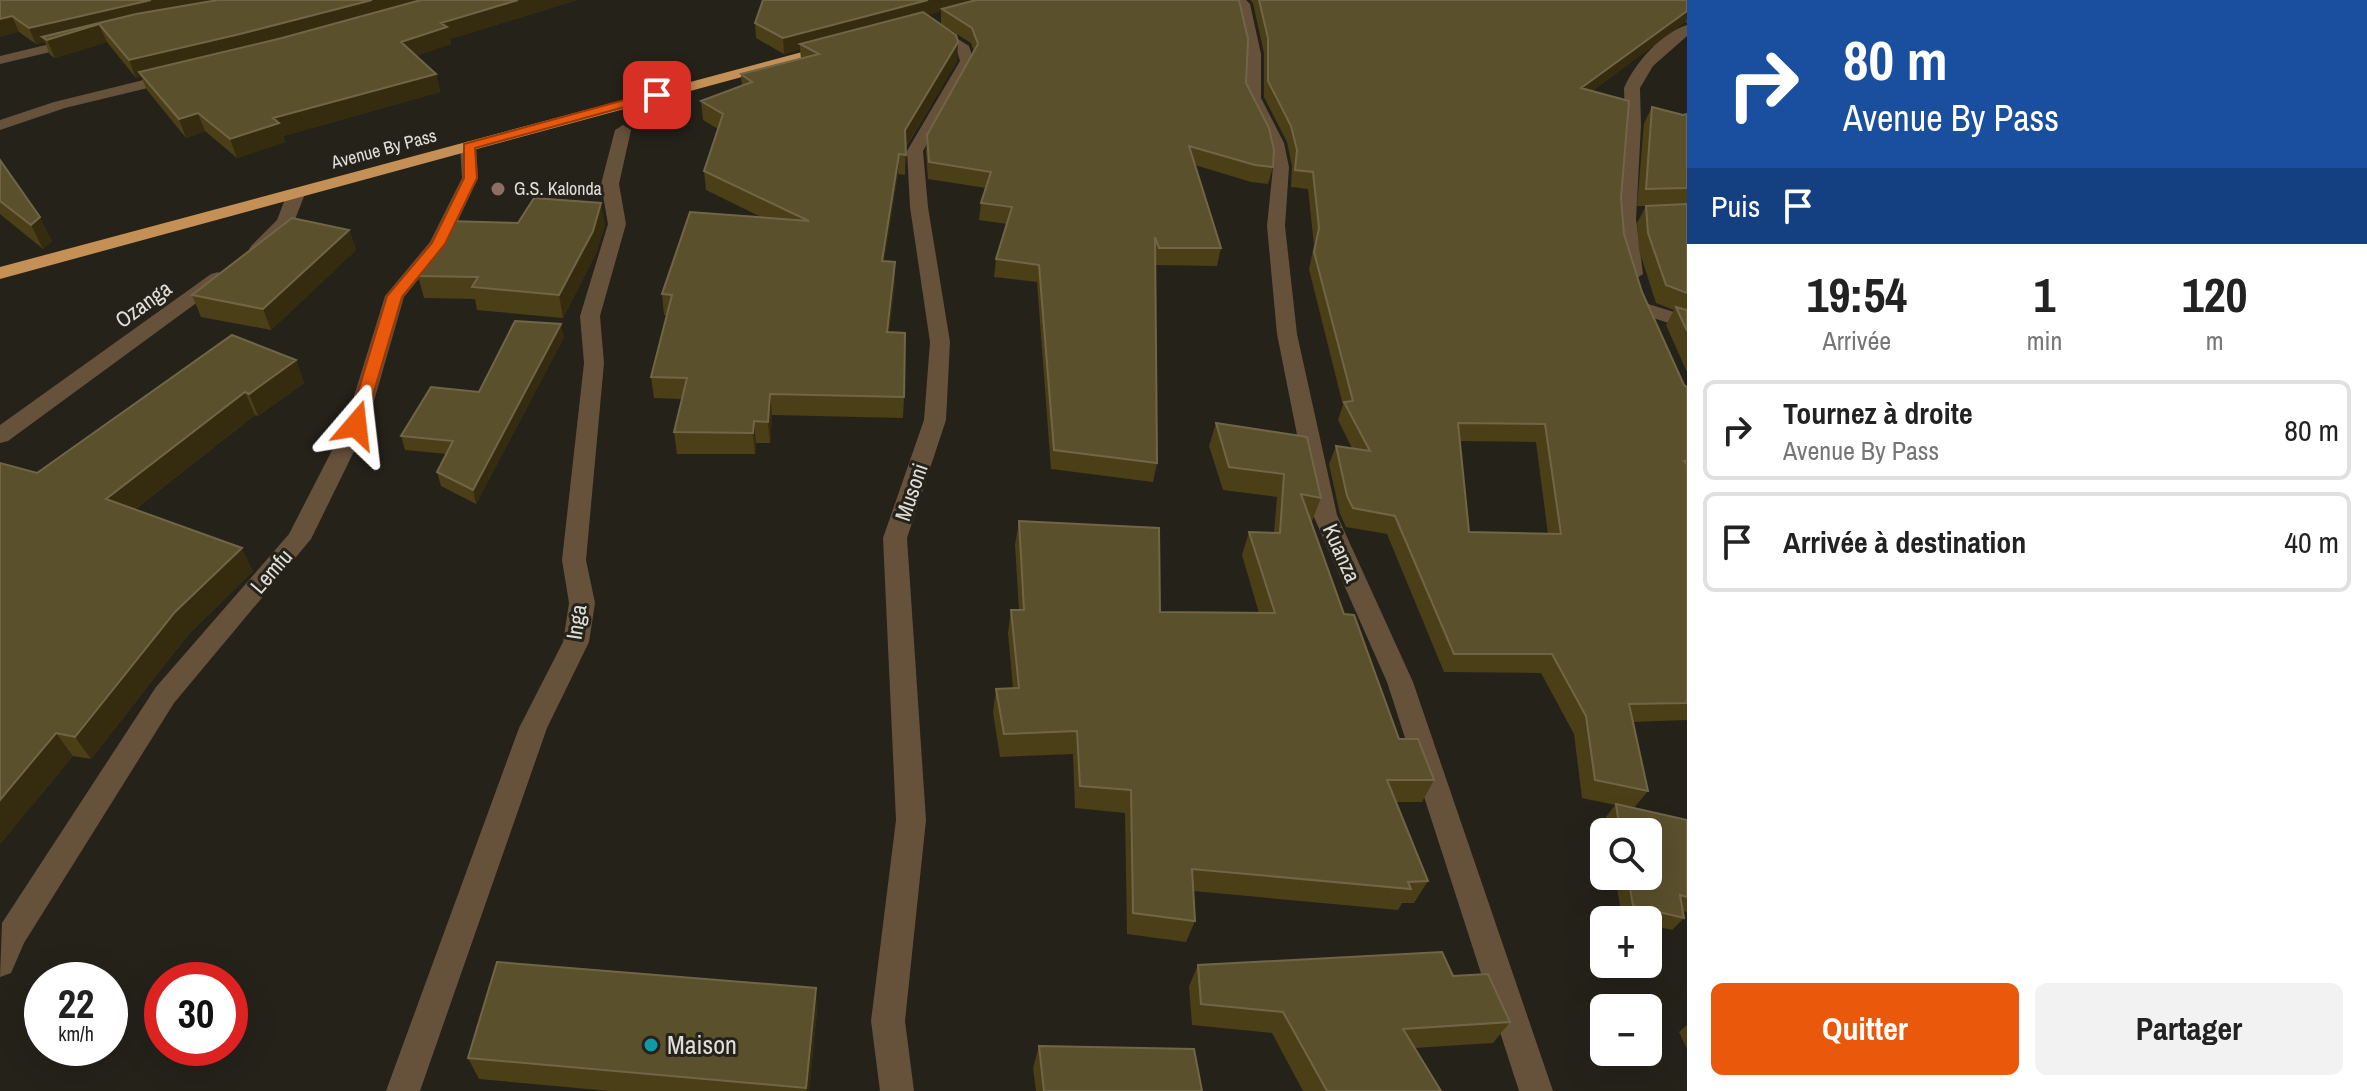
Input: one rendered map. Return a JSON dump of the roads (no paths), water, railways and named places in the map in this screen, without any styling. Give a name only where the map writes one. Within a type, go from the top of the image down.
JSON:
[{"type":"highway","points":[[920,25],[955,15]]},
{"type":"highway","name":"Avenue By Pass","points":[[0,273],[852,43]]},
{"type":"street","name":"Kuanza","points":[[1237,0],[1243,4],[1254,54],[1253,98],[1276,143],[1281,167],[1276,226],[1287,334],[1325,515],[1400,682],[1536,1091]]},
{"type":"street","name":"Musoni","points":[[897,1091],[888,1021],[911,820],[895,538],[935,420],[940,342],[919,207],[915,151],[967,61],[964,49],[920,25]]},
{"type":"street","points":[[1657,336],[1627,251],[1633,215],[1632,87],[1657,51],[1687,29]]},
{"type":"street","points":[[0,60],[100,36]]},
{"type":"street","points":[[0,125],[60,105],[191,73]]},
{"type":"street","name":"Inga","points":[[403,1091],[533,728],[576,642],[582,603],[574,560],[594,363],[590,316],[617,224],[610,184],[623,130]]},
{"type":"street","name":"Lemfu","points":[[0,962],[13,933],[165,695],[299,539],[356,425],[395,296],[438,244],[470,178],[468,146]]},
{"type":"street","name":"Ozanga","points":[[0,436],[240,262],[285,222],[296,194]]},
{"type":"street","points":[[1645,309],[1687,323]]},
{"type":"place","name":"G.S. Kalonda","points":[[498,189]]},
{"type":"place","name":"Maison","points":[[651,1045]]}]
